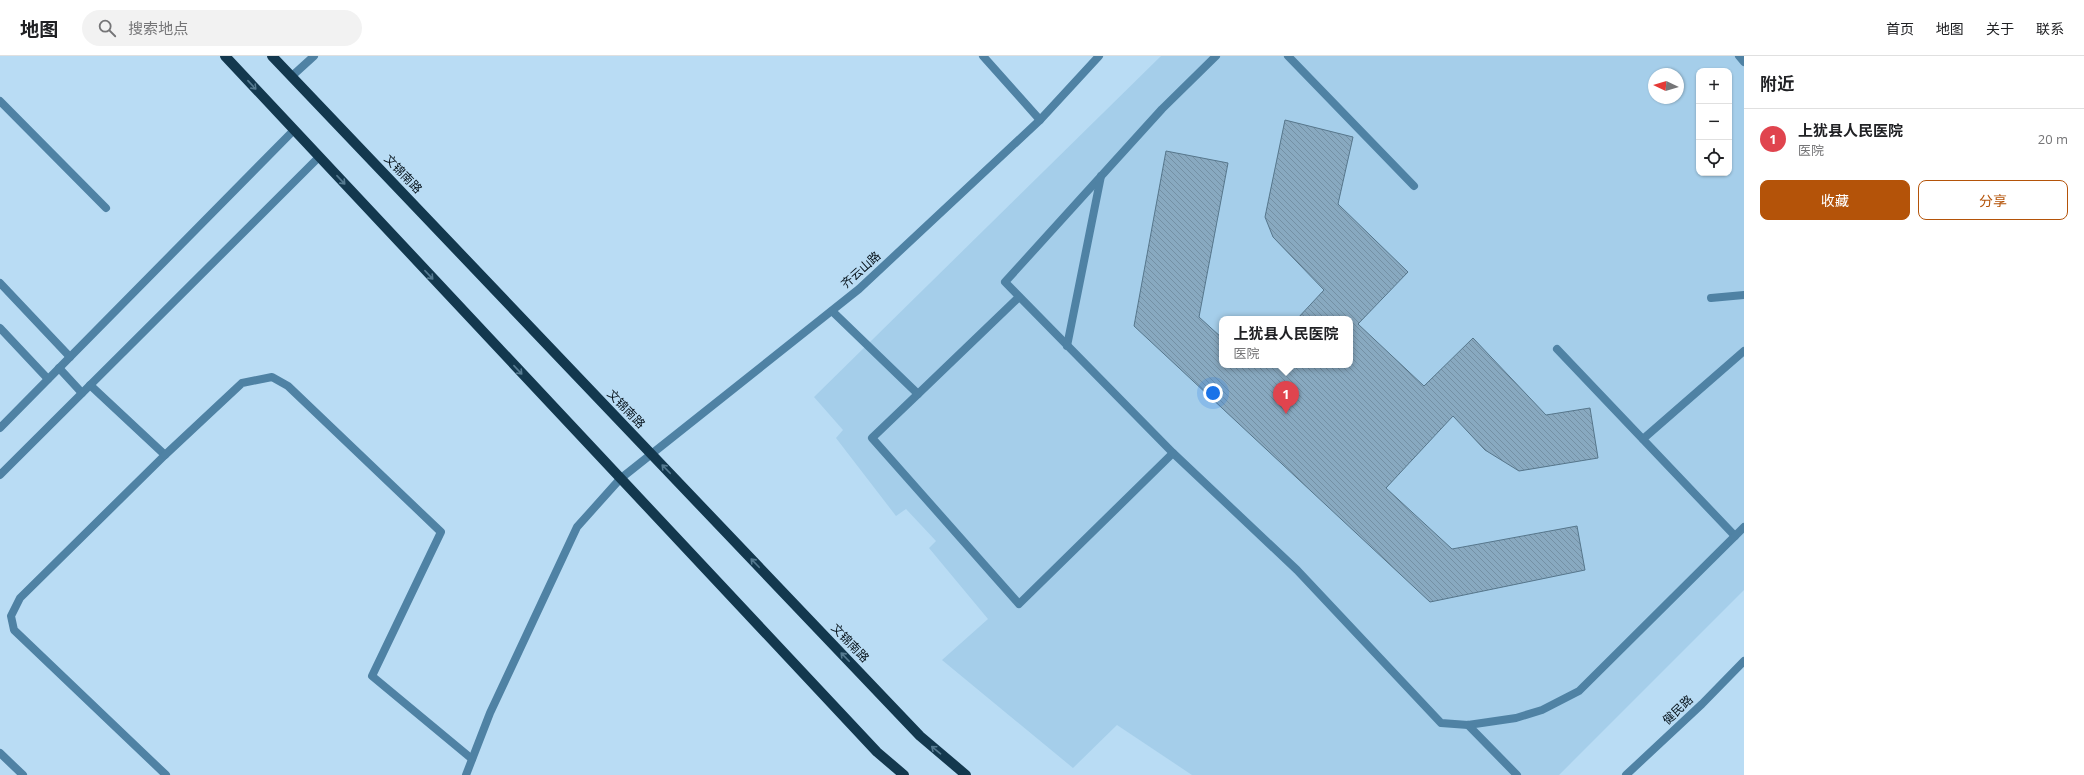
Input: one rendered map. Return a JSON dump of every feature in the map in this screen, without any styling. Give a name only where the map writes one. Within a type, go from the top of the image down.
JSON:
[{"type":"main road","points":[[226,56],[620,479],[877,752],[904,775]]},
{"type":"main road","name":"文锦南路","points":[[272,56],[920,736],[966,775]]},
{"type":"street","points":[[292,76],[314,56]]},
{"type":"street","points":[[983,56],[1040,120]]},
{"type":"street","name":"齐云山路","points":[[466,775],[490,713],[577,527],[620,479],[650,453],[859,289],[1040,120],[1099,56]]},
{"type":"street","points":[[1216,56],[1162,109],[1005,282],[1019,298],[1173,453],[1296,570],[1441,723],[1468,725],[1516,718],[1542,710],[1579,691],[1744,527]]},
{"type":"street","points":[[1288,56],[1414,186]]},
{"type":"street","points":[[1739,56],[1744,62]]},
{"type":"street","points":[[0,101],[106,208]]},
{"type":"street","points":[[0,428],[294,130]]},
{"type":"street","points":[[0,475],[320,157]]},
{"type":"street","points":[[1067,346],[1101,176]]},
{"type":"street","points":[[0,283],[70,357]]},
{"type":"street","points":[[1711,298],[1744,295]]},
{"type":"street","points":[[1019,298],[872,438],[1019,604],[1173,453]]},
{"type":"street","points":[[832,311],[918,394]]},
{"type":"street","points":[[0,328],[48,379]]},
{"type":"street","points":[[1557,349],[1735,536]]},
{"type":"street","points":[[1643,439],[1744,351]]},
{"type":"street","points":[[59,368],[82,393]]},
{"type":"street","points":[[166,775],[14,630],[11,616],[20,598],[165,455],[242,383],[272,377],[288,386],[441,532],[372,676],[472,759]]},
{"type":"street","points":[[90,385],[165,455]]},
{"type":"street","name":"健民路","points":[[1626,775],[1702,704],[1744,661]]},
{"type":"street","points":[[1468,725],[1517,775]]},
{"type":"street","points":[[0,753],[23,775]]},
{"type":"shaded area","points":[[1161,56],[1744,56],[1744,590],[1559,775],[1192,775],[1117,725],[1073,768],[942,660],[988,619],[929,548],[936,541],[906,509],[896,516],[836,438],[843,430],[814,397]]},
{"type":"building","points":[[1285,120],[1353,137],[1338,204],[1408,272],[1358,324],[1424,386],[1473,338],[1546,415],[1590,408],[1598,458],[1519,471],[1485,450],[1453,416],[1386,488],[1452,549],[1577,526],[1585,570],[1430,602],[1134,326],[1166,151],[1228,163],[1199,317],[1219,335],[1219,368],[1353,368],[1353,316],[1300,316],[1324,290],[1273,237],[1265,217]]},
{"type":"place","name":"上犹县人民医院","points":[[1286,414]]}]
